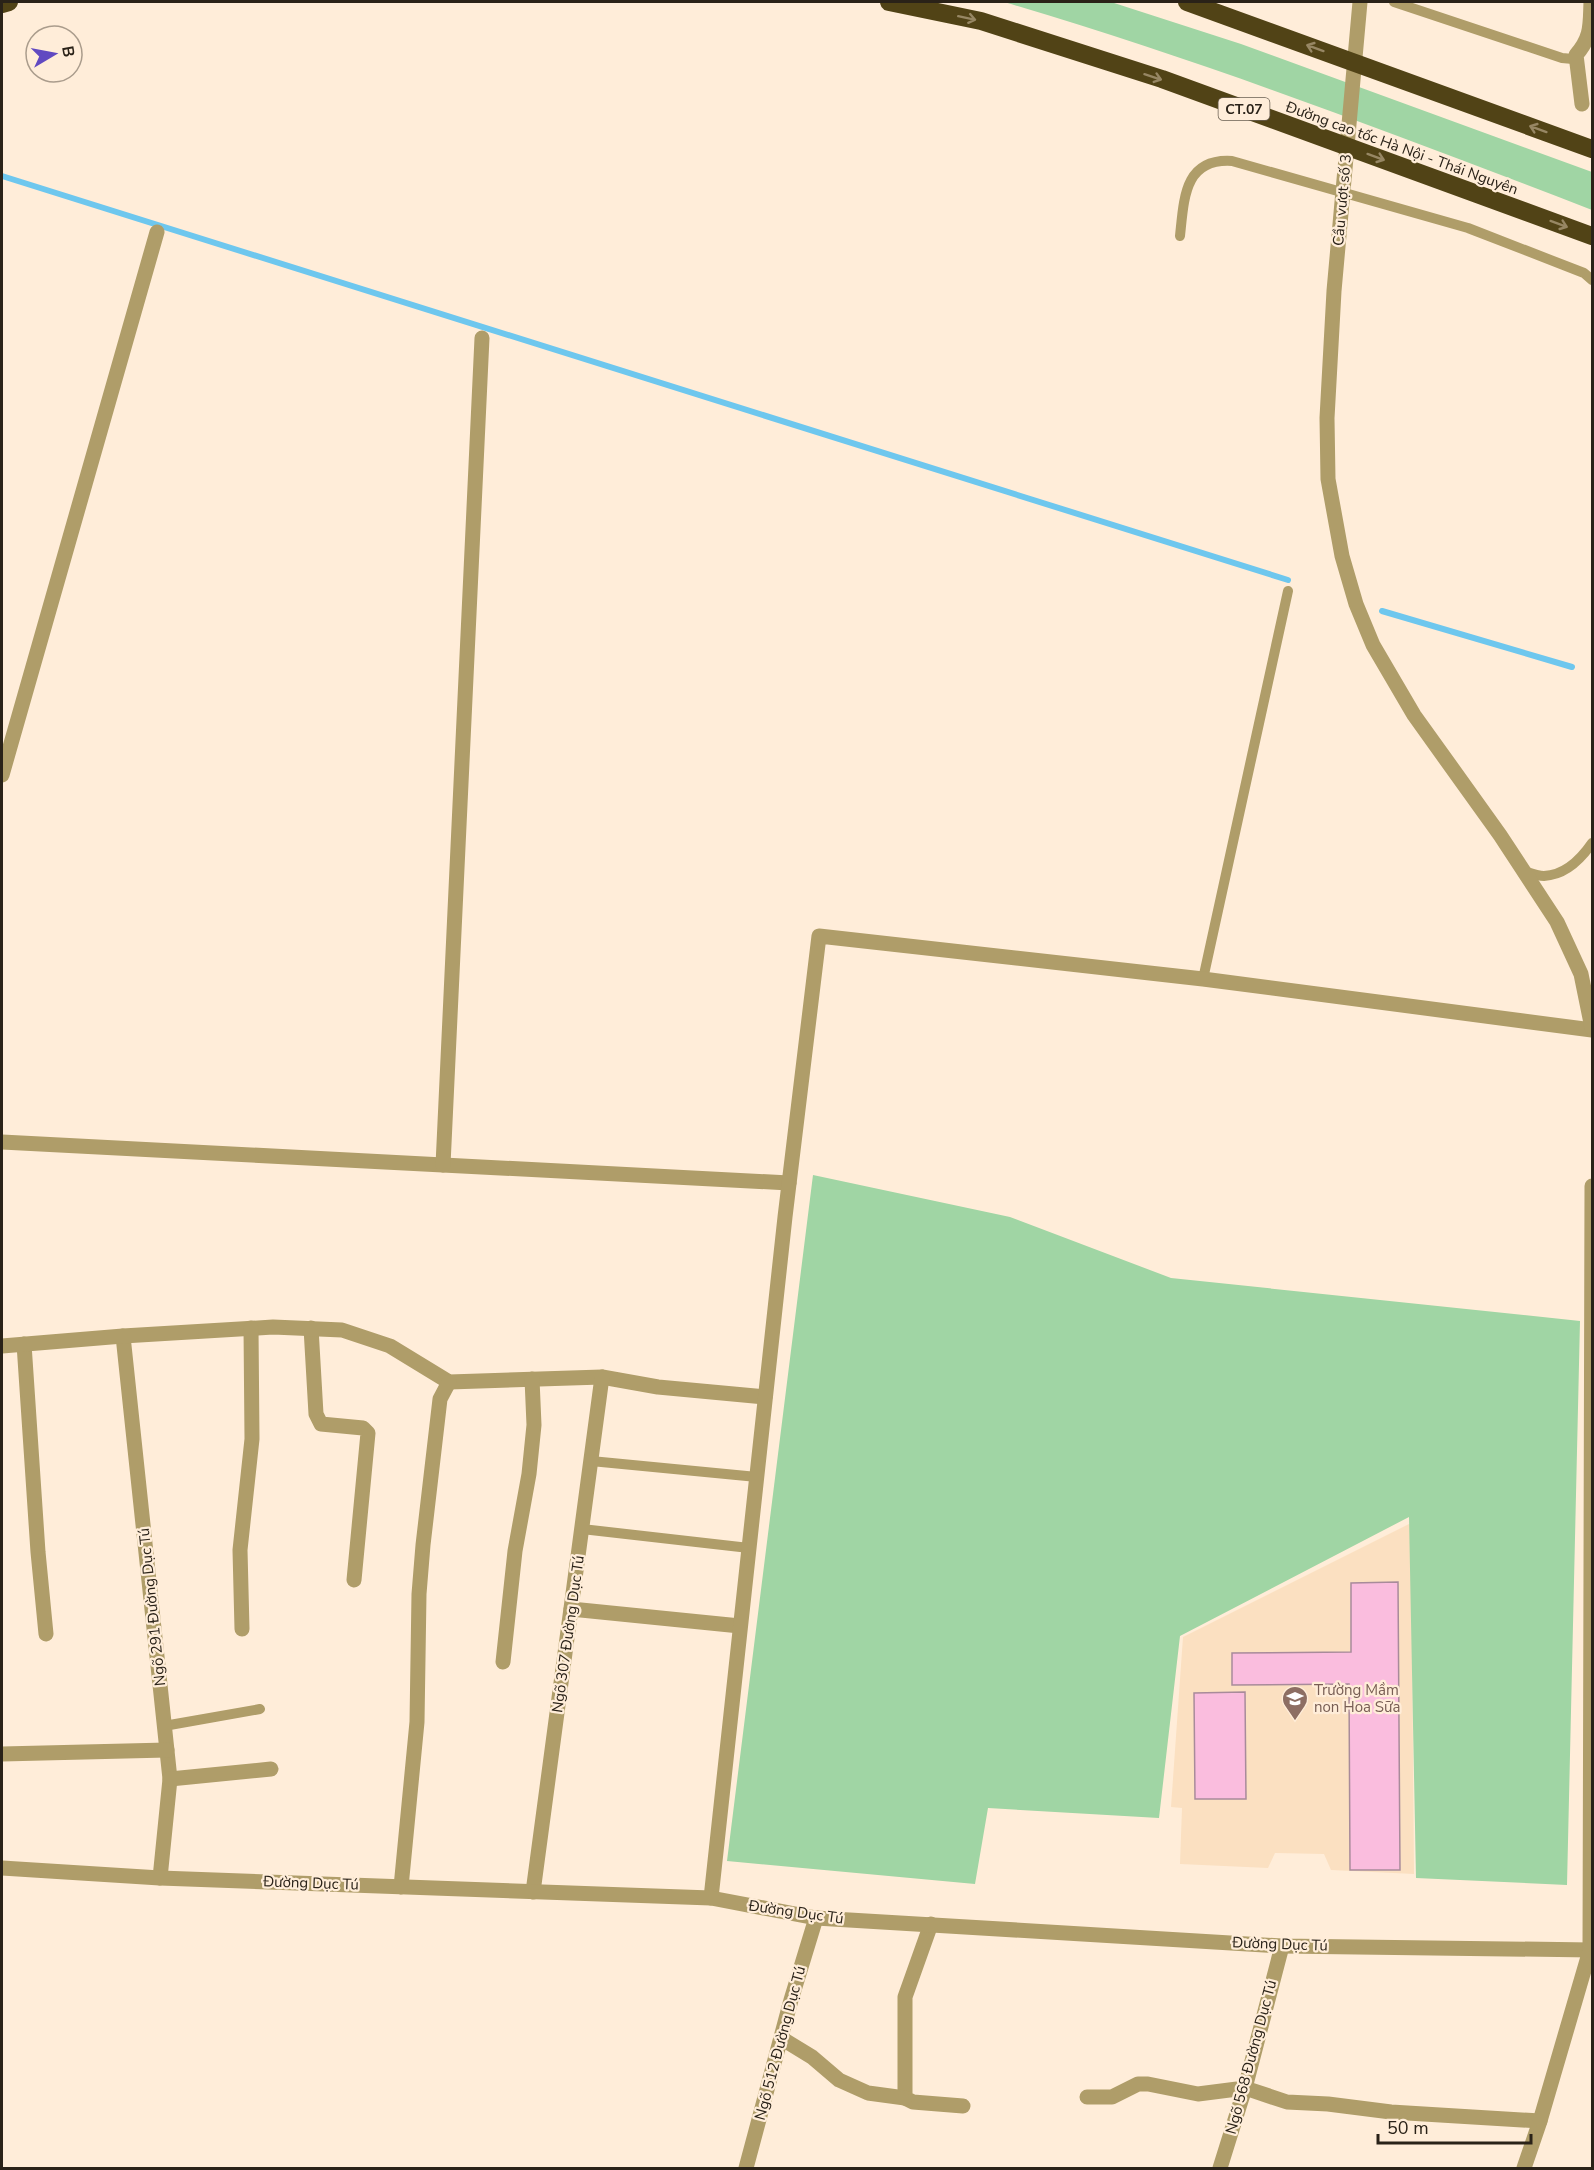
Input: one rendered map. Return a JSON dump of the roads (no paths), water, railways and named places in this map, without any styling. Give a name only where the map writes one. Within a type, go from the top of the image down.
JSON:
[{"type":"highway","points":[[2,4],[9,2]]},
{"type":"highway","name":"Đường cao tốc Hà Nội - Thái Nguyên","points":[[889,2],[981,21],[1162,80],[1593,236]]},
{"type":"highway","points":[[1187,2],[1593,149]]},
{"type":"street","name":"Cầu vượt số 3","points":[[1360,2],[1334,291],[1327,418],[1328,479],[1342,556],[1356,604],[1373,645],[1414,715],[1524,871],[1557,922],[1581,974],[1593,1029]]},
{"type":"street","points":[[1582,104],[1576,55],[1586,44],[1590,27],[1591,2]]},
{"type":"street","points":[[2,775],[157,231]]},
{"type":"street","points":[[443,1166],[482,338]]},
{"type":"street","points":[[711,1898],[756,1477],[819,936],[1203,979],[1593,1029]]},
{"type":"street","points":[[2,1142],[789,1184]]},
{"type":"street","points":[[1524,2169],[1591,1950],[1593,1186]]},
{"type":"street","points":[[2,1346],[251,1328],[342,1330],[390,1346],[449,1382],[602,1377],[658,1387],[765,1397]]},
{"type":"street","points":[[242,1629],[240,1550],[252,1439],[251,1328]]},
{"type":"street","points":[[311,1328],[316,1414],[321,1424],[363,1428],[368,1433],[354,1580]]},
{"type":"street","name":"Ngõ 291 Đường Dục Tú","points":[[123,1336],[170,1779],[160,1878]]},
{"type":"street","points":[[24,1344],[46,1634]]},
{"type":"street","name":"Ngõ 307 Đường Dục Tú","points":[[533,1892],[602,1377]]},
{"type":"street","points":[[503,1662],[515,1551],[532,1445],[534,1425],[532,1379]]},
{"type":"street","points":[[401,1887],[417,1722],[419,1594],[423,1545],[440,1399],[449,1382]]},
{"type":"street","points":[[571,1609],[740,1626]]},
{"type":"street","points":[[2,1754],[167,1750]]},
{"type":"street","points":[[170,1779],[271,1769]]},
{"type":"street","name":"Đường Dục Tú","points":[[2,1868],[160,1878],[711,1898],[816,1918],[1282,1946],[1591,1950]]},
{"type":"street","name":"Ngõ 512 Đường Dục Tú","points":[[746,2169],[816,1918]]},
{"type":"street","points":[[904,2098],[905,1998],[931,1924]]},
{"type":"street","name":"Ngõ 568 Đường Dục Tú","points":[[1220,2169],[1245,2088],[1282,1946]]},
{"type":"street","points":[[781,2038],[812,2057],[838,2080],[868,2093],[904,2098],[913,2102],[963,2106]]},
{"type":"street","points":[[1087,2097],[1112,2097],[1138,2084],[1198,2094],[1245,2088],[1287,2102],[1328,2104],[1391,2112],[1540,2121]]},
{"type":"lane","points":[[1394,2],[1562,58],[1573,58],[1576,55]]},
{"type":"lane","points":[[1180,236],[1183,205],[1193,175],[1210,162],[1232,160],[1468,228],[1584,273],[1593,280]]},
{"type":"lane","points":[[1203,979],[1288,591]]},
{"type":"lane","points":[[1524,871],[1544,876],[1565,870],[1581,858],[1593,843]]},
{"type":"lane","points":[[591,1461],[756,1477]]},
{"type":"lane","points":[[582,1529],[749,1548]]},
{"type":"lane","points":[[164,1726],[260,1709]]},
{"type":"waterway","points":[[2,176],[1288,580]]},
{"type":"waterway","points":[[1382,611],[1572,667]]},
{"type":"place","name":"Trường Mầm non Hoa Sữa","points":[[1295,1722]]}]
